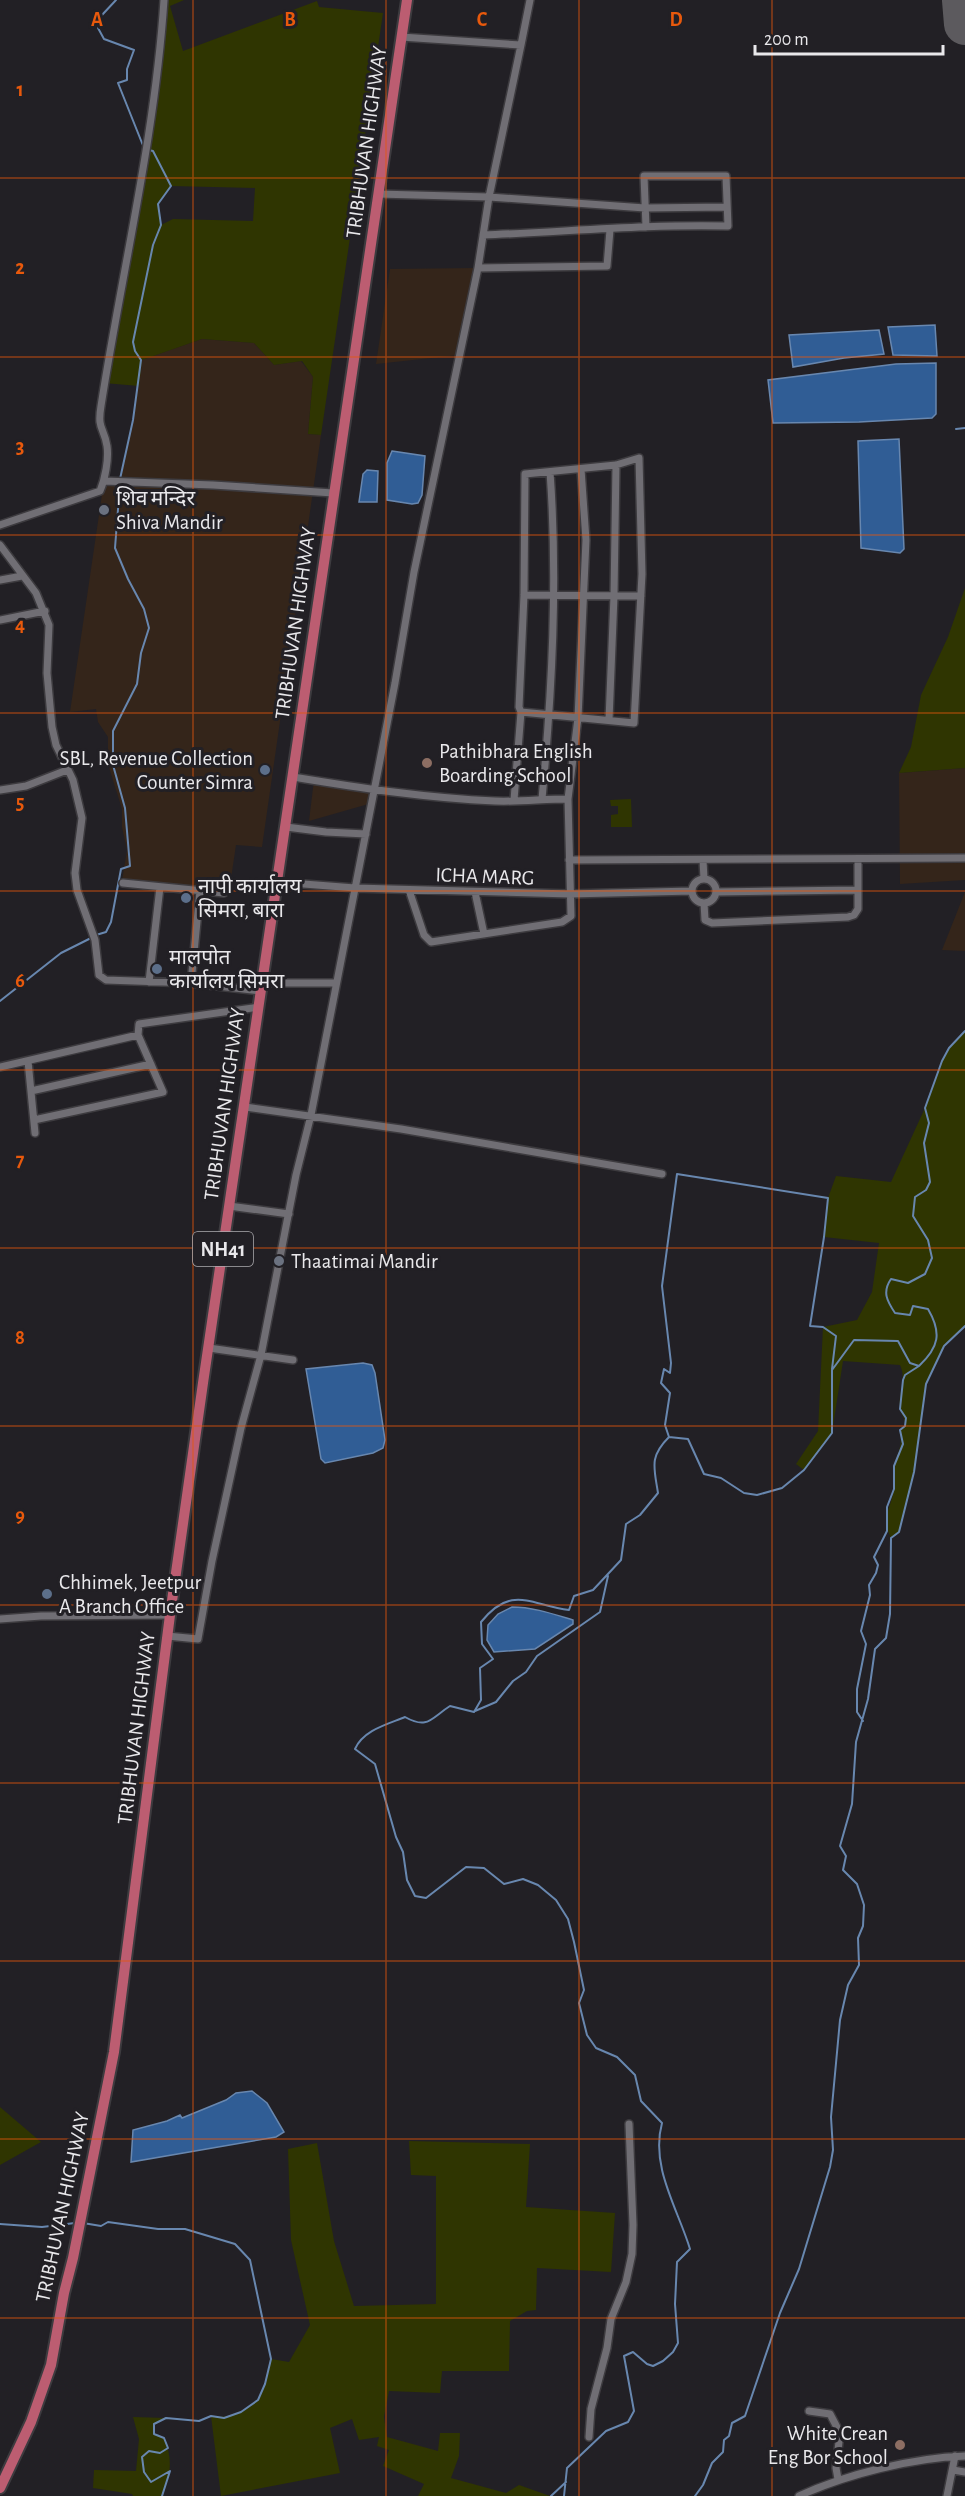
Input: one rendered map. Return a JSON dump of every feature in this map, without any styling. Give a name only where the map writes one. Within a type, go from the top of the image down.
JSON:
[{"type":"highway","name":"TRIBHUVAN HIGHWAY","points":[[0,2488],[31,2422],[51,2365],[114,2052],[167,1636],[407,0]]},
{"type":"street","points":[[0,525],[100,491],[104,481],[107,446],[99,420],[110,345],[147,150],[160,59],[164,0]]},
{"type":"street","points":[[167,1636],[198,1639],[212,1561],[261,1355],[311,1115],[375,791],[410,592],[478,268],[489,197],[530,0]]},
{"type":"street","points":[[401,37],[521,45]]},
{"type":"street","points":[[483,235],[646,227],[728,226],[726,176],[644,176],[646,227]]},
{"type":"street","points":[[378,194],[489,197],[645,208],[726,207]]},
{"type":"street","points":[[478,268],[607,266],[610,230]]},
{"type":"street","points":[[514,800],[521,712],[519,706],[524,595],[525,474],[616,465],[639,458],[641,596],[634,723],[521,712]]},
{"type":"street","points":[[609,720],[616,465]]},
{"type":"street","points":[[410,890],[427,940],[436,942],[566,921],[572,912],[568,798],[578,718],[586,540],[581,469]]},
{"type":"street","points":[[542,799],[549,714],[553,595],[554,533],[550,472]]},
{"type":"street","points":[[104,481],[333,493]]},
{"type":"street","points":[[0,545],[36,593],[49,625],[47,673],[52,727],[56,745],[73,780],[82,818],[75,873],[93,937],[99,975],[106,980],[262,987],[336,982]]},
{"type":"street","points":[[0,580],[22,576]]},
{"type":"street","points":[[524,595],[641,596]]},
{"type":"street","points":[[0,620],[45,611]]},
{"type":"street","points":[[0,790],[26,786],[67,770]]},
{"type":"street","points":[[294,777],[375,791],[471,800],[568,798]]},
{"type":"street","points":[[286,827],[366,834]]},
{"type":"street","points":[[569,860],[965,858]]},
{"type":"street","points":[[703,860],[704,879]]},
{"type":"street","points":[[704,903],[705,920],[712,923],[848,917],[857,912],[858,860]]},
{"type":"street","points":[[704,879],[711,882],[716,892],[712,900],[704,903],[696,899],[692,891],[694,884],[704,879]]},
{"type":"street","name":"ICHA MARG","points":[[278,882],[355,888],[475,892],[570,894],[692,891]]},
{"type":"street","points":[[123,883],[224,893]]},
{"type":"street","points":[[149,982],[160,887]]},
{"type":"street","points":[[716,892],[858,890]]},
{"type":"street","points":[[191,983],[200,891]]},
{"type":"street","points":[[475,892],[484,934]]},
{"type":"street","points":[[33,1119],[163,1092],[138,1035],[139,1024],[259,1007]]},
{"type":"street","points":[[0,1067],[138,1035]]},
{"type":"street","points":[[28,1061],[35,1133]]},
{"type":"street","points":[[31,1091],[151,1064]]},
{"type":"street","points":[[245,1107],[311,1115],[662,1174]]},
{"type":"street","points":[[229,1206],[290,1214]]},
{"type":"street","points":[[209,1348],[293,1360]]},
{"type":"street","points":[[0,1619],[41,1616],[170,1615]]},
{"type":"street","points":[[589,2437],[591,2409],[607,2348],[611,2319],[626,2282],[632,2254],[629,2124]]},
{"type":"street","points":[[808,2411],[830,2414],[840,2433],[836,2468],[838,2479]]},
{"type":"street","points":[[947,2496],[955,2456]]},
{"type":"street","points":[[799,2496],[838,2479],[965,2456]]},
{"type":"street","points":[[953,2470],[965,2472]]},
{"type":"shaded area","points":[[478,268],[459,355],[376,364],[390,269]]},
{"type":"shaded area","points":[[202,339],[254,343],[274,365],[301,361],[313,377],[308,434],[321,435],[262,847],[236,845],[229,892],[200,891],[122,881],[127,850],[122,827],[122,809],[108,764],[108,737],[98,722],[96,709],[70,712],[104,481],[123,482],[121,477],[133,420],[141,360]]},
{"type":"shaded area","points":[[965,768],[965,880],[900,884],[899,773]]},
{"type":"shaded area","points":[[314,780],[375,791],[372,803],[309,821]]},
{"type":"shaded area","points":[[965,892],[965,951],[942,950]]},
{"type":"green space","points":[[164,0],[184,0],[170,6],[183,51],[317,1],[319,7],[383,13],[321,435],[308,434],[313,377],[302,361],[274,365],[254,343],[202,339],[142,360],[139,386],[104,383],[148,146]],"holes":[[[171,186],[255,188],[253,221],[173,219],[161,225],[158,204]]]},
{"type":"green space","points":[[965,588],[965,768],[899,773],[911,747],[921,695],[948,637]]},
{"type":"green space","points":[[631,799],[632,827],[611,827],[611,815],[618,814],[618,806],[611,806],[610,800]]},
{"type":"green space","points":[[965,1031],[965,1326],[944,1346],[926,1384],[914,1472],[899,1532],[891,1538],[887,1517],[893,1494],[893,1469],[900,1446],[900,1430],[905,1426],[900,1408],[903,1376],[900,1365],[843,1361],[832,1433],[804,1470],[796,1464],[818,1431],[823,1327],[857,1320],[872,1292],[879,1243],[824,1237],[828,1198],[836,1176],[891,1182],[925,1108],[942,1061],[949,1048]]},
{"type":"green space","points":[[0,2107],[41,2142],[0,2165]]},
{"type":"green space","points":[[409,2141],[530,2144],[526,2207],[615,2213],[611,2272],[537,2268],[536,2310],[527,2311],[510,2321],[509,2371],[442,2371],[440,2393],[389,2391],[384,2417],[387,2437],[438,2451],[440,2433],[460,2433],[459,2456],[451,2478],[506,2493],[519,2485],[550,2496],[418,2496],[424,2484],[383,2466],[389,2450],[377,2446],[379,2437],[359,2440],[352,2419],[330,2428],[340,2473],[221,2496],[211,2416],[224,2417],[237,2414],[254,2404],[261,2395],[267,2380],[271,2359],[289,2362],[310,2325],[291,2240],[288,2149],[317,2143],[334,2241],[354,2306],[436,2304],[436,2176],[411,2175]]},
{"type":"green space","points":[[133,2417],[166,2418],[154,2424],[154,2434],[164,2438],[170,2460],[169,2474],[162,2496],[133,2496],[93,2488],[94,2470],[136,2471],[139,2439]]},
{"type":"water","points":[[935,325],[937,356],[893,355],[888,327]]},
{"type":"water","points":[[879,330],[884,354],[793,367],[789,335]]},
{"type":"water","points":[[936,363],[936,414],[932,418],[773,423],[768,380],[896,364]]},
{"type":"water","points":[[899,439],[904,549],[900,553],[861,548],[858,441]]},
{"type":"water","points":[[392,451],[425,456],[422,495],[418,503],[387,500],[387,463]]},
{"type":"water","points":[[367,470],[378,471],[377,502],[359,502],[363,474]]},
{"type":"water","points":[[363,1363],[372,1365],[375,1373],[385,1440],[383,1448],[373,1453],[325,1463],[321,1459],[306,1369]]},
{"type":"water","points":[[512,1607],[550,1613],[573,1620],[573,1624],[535,1649],[494,1652],[487,1640],[488,1625],[498,1614]]},
{"type":"water","points":[[252,2091],[267,2103],[284,2132],[276,2137],[131,2162],[133,2130],[180,2115],[182,2118],[226,2100],[236,2093]]},
{"type":"waterway","points":[[116,0],[102,15],[98,28],[104,39],[134,50],[127,69],[127,80],[118,83],[144,148]]},
{"type":"waterway","points":[[120,479],[133,420],[141,360],[135,351],[133,342],[153,245],[161,225],[158,204],[171,186],[153,151],[149,150]]},
{"type":"waterway","points":[[956,429],[965,428]]},
{"type":"waterway","points":[[96,935],[106,932],[111,922],[121,869],[130,866],[125,808],[113,765],[113,731],[137,684],[141,653],[149,628],[144,609],[115,548],[120,484]]},
{"type":"waterway","points":[[0,1001],[61,953],[91,938]]},
{"type":"waterway","points":[[564,2496],[567,2468],[606,2431],[628,2422],[634,2411],[624,2356],[633,2352],[647,2364],[653,2366],[673,2352],[678,2343],[675,2304],[677,2262],[690,2249],[662,2172],[659,2139],[662,2123],[641,2101],[635,2075],[617,2057],[596,2048],[587,2035],[579,2003],[584,1990],[574,1942],[568,1919],[556,1900],[538,1885],[523,1879],[504,1884],[484,1868],[466,1867],[426,1898],[415,1896],[407,1880],[403,1852],[396,1837],[375,1764],[355,1749],[370,1732],[405,1717],[413,1721],[429,1721],[450,1706],[474,1712],[481,1700],[480,1668],[493,1659],[482,1644],[481,1622],[492,1610],[512,1600],[569,1610],[574,1596],[593,1590],[621,1560],[626,1524],[640,1515],[658,1493],[654,1463],[658,1451],[669,1437],[688,1439],[704,1474],[721,1478],[744,1493],[757,1495],[782,1488],[804,1470],[832,1433],[832,1370],[854,1340],[898,1341],[910,1363],[919,1366],[926,1359],[934,1346],[937,1333],[928,1309],[913,1306],[910,1315],[895,1313],[886,1292],[891,1279],[908,1283],[925,1274],[932,1258],[928,1240],[913,1216],[915,1197],[926,1190],[930,1182],[924,1143],[929,1123],[925,1108],[942,1061],[949,1048],[965,1031]]},
{"type":"waterway","points":[[669,1437],[665,1425],[670,1393],[661,1383],[664,1369],[670,1373],[671,1363],[662,1286],[677,1174],[828,1198],[810,1326],[823,1327],[836,1336],[832,1369]]},
{"type":"waterway","points":[[695,2496],[703,2485],[712,2463],[723,2452],[724,2440],[729,2436],[732,2423],[745,2416],[780,2313],[799,2269],[830,2167],[833,2150],[831,2117],[840,2020],[848,1985],[859,1965],[858,1938],[863,1926],[864,1905],[857,1884],[843,1870],[846,1856],[840,1846],[852,1804],[856,1742],[868,1699],[875,1649],[886,1638],[890,1614],[891,1538],[899,1532],[914,1472],[926,1384],[944,1346],[965,1326]]},
{"type":"waterway","points":[[863,1721],[857,1712],[857,1689],[866,1644],[861,1631],[870,1595],[869,1585],[878,1565],[874,1557],[887,1531],[887,1507],[894,1489],[894,1466],[903,1444],[900,1430],[905,1426],[906,1418],[900,1409],[903,1380],[905,1375],[919,1366]]},
{"type":"waterway","points":[[475,1711],[496,1702],[513,1681],[526,1672],[537,1656],[600,1612],[608,1576]]},
{"type":"waterway","points":[[83,2223],[101,2226],[108,2222],[158,2229],[185,2229],[235,2244],[250,2260],[271,2359],[265,2384],[258,2400],[241,2412],[224,2418],[211,2416],[199,2421],[166,2418],[154,2424],[154,2434],[164,2438],[168,2448],[160,2453],[149,2451],[142,2457],[144,2472],[151,2482],[170,2471],[162,2496]]},
{"type":"waterway","points":[[0,2224],[42,2227],[75,2223]]},
{"type":"waterway","points":[[551,2496],[566,2482]]},
{"type":"runway","points":[[963,0],[965,24]]},
{"type":"place","name":"शिव मन्दिर Shiva Mandir","points":[[104,510]]},
{"type":"place","name":"Pathibhara English Boarding School","points":[[427,763]]},
{"type":"place","name":"SBL, Revenue Collection Counter Simra","points":[[265,770]]},
{"type":"place","name":"नापी कार्यालय सिमरा, बारा","points":[[186,898]]},
{"type":"place","name":"मालपोत कार्यालय सिमरा","points":[[157,969]]},
{"type":"place","name":"Thaatimai Mandir","points":[[279,1261]]},
{"type":"place","name":"Chhimek, Jeetpur A Branch Office","points":[[47,1594]]},
{"type":"place","name":"White Crean Eng Bor School","points":[[900,2445]]}]
